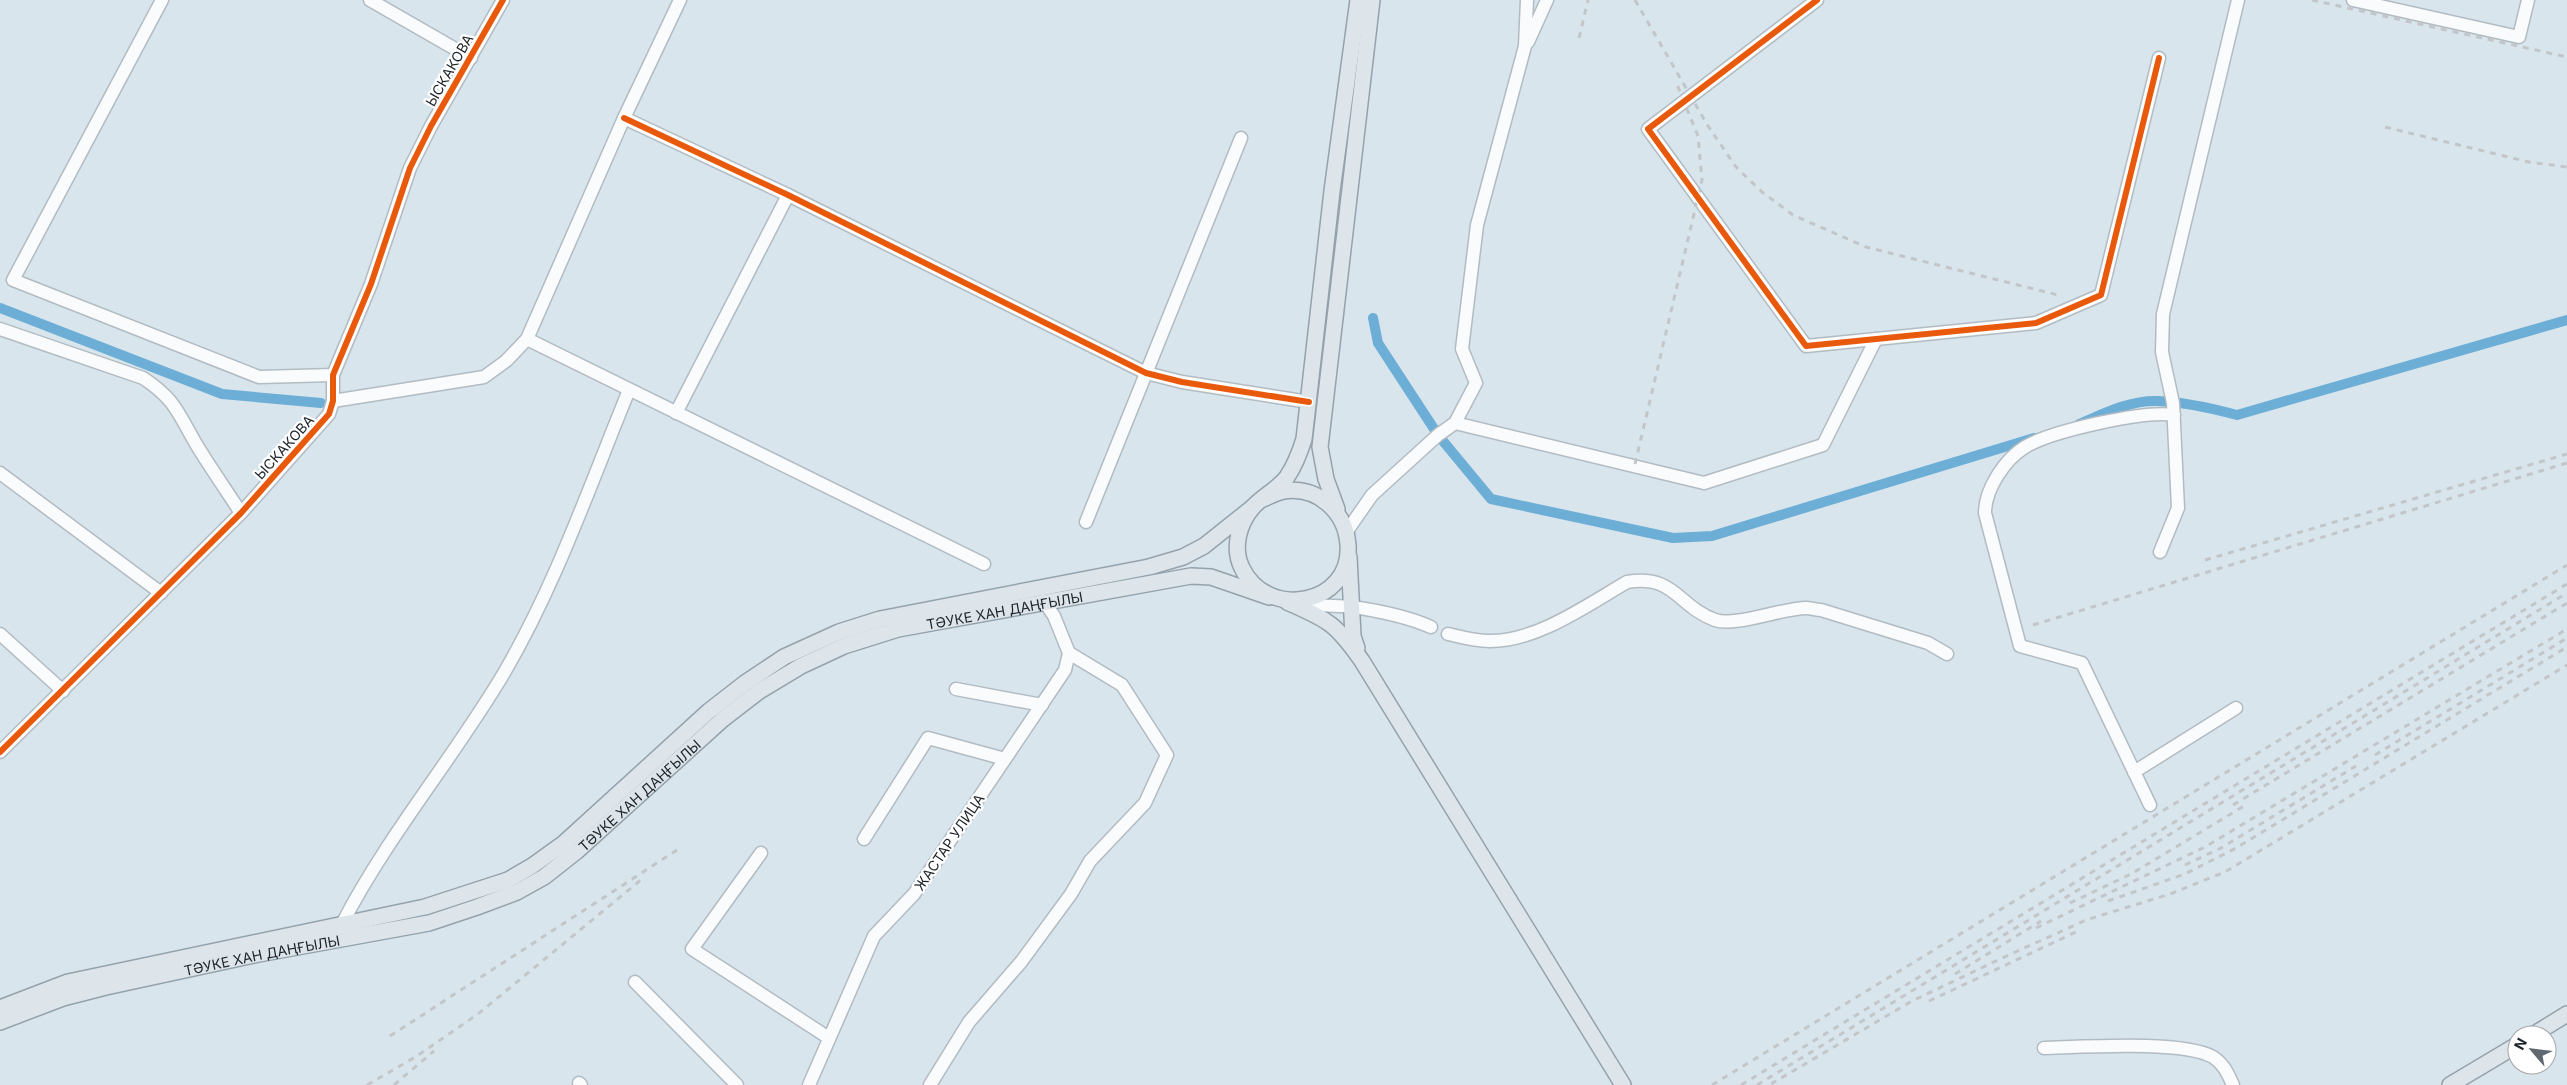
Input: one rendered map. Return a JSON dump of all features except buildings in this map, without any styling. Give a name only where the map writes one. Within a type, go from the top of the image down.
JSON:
[{"type":"main road","points":[[1358,0],[1304,439],[1297,459],[1286,478],[1258,503],[1241,525],[1237,546],[1241,566],[1252,584],[1325,618],[1344,636],[1362,661],[1623,1085]]},
{"type":"main road","points":[[1362,661],[1353,636],[1347,531],[1326,479],[1320,447],[1372,0]]},
{"type":"main road","points":[[1258,503],[1284,491],[1306,491],[1326,501],[1340,517]]},
{"type":"main road","name":"ТӘУКЕ ХАН ДАҢҒЫЛЫ","points":[[0,1022],[63,998],[258,948],[342,924],[425,907],[508,880],[532,866],[564,843],[709,711],[784,657],[839,632],[880,619],[1149,567],[1183,557],[1204,546],[1258,503]]},
{"type":"main road","points":[[1283,599],[1302,601],[1320,594],[1335,582],[1345,566],[1348,548]]},
{"type":"main road","points":[[1149,567],[1152,583]]},
{"type":"main road","name":"ТӘУКЕ ХАН ДАҢҒЫЛЫ","points":[[0,1008],[68,982],[258,948],[429,923],[517,892],[544,877],[578,851],[723,719],[758,692],[801,666],[844,646],[898,629],[1191,576],[1211,577],[1283,599]]},
{"type":"main road","points":[[425,907],[429,923]]},
{"type":"main road","points":[[2549,1025],[2567,1014]]},
{"type":"main road","points":[[2450,1085],[2507,1050]]},
{"type":"street","points":[[162,0],[13,280],[259,377],[333,375]]},
{"type":"street","points":[[370,0],[471,58]]},
{"type":"street","name":"ЫСКАКОВА","points":[[0,752],[241,513],[322,425],[329,414],[333,401],[333,375],[371,284],[410,168],[430,126],[503,0]]},
{"type":"street","points":[[333,401],[484,377],[506,361],[527,339],[624,118],[680,0]]},
{"type":"street","points":[[1523,54],[1528,0]]},
{"type":"street","points":[[1347,531],[1372,495],[1438,435],[1455,423],[1476,383],[1462,349],[1477,226],[1523,54],[1547,0]]},
{"type":"street","points":[[1817,0],[1648,129],[1806,346],[2036,323],[2102,294],[2159,58]]},
{"type":"street","points":[[2160,552],[2178,508],[2174,415],[2162,352],[2163,314],[2238,0]]},
{"type":"street","points":[[2353,0],[2519,37],[2528,0]]},
{"type":"street","points":[[624,118],[788,195],[1146,373],[1182,382],[1309,402]]},
{"type":"street","points":[[1086,522],[1241,138]]},
{"type":"street","points":[[676,413],[788,195]]},
{"type":"street","points":[[0,329],[144,378],[164,391],[180,413],[196,444],[241,513]]},
{"type":"street","points":[[527,339],[984,564]]},
{"type":"street","points":[[1455,423],[1704,483],[1823,445],[1876,339]]},
{"type":"street","points":[[342,924],[362,886],[503,674],[536,614],[629,390]]},
{"type":"street","points":[[2150,805],[2082,663],[2020,646],[1985,513],[1985,504],[1988,494],[2003,470],[2026,446],[2092,424],[2160,412],[2174,415]]},
{"type":"street","points":[[0,473],[161,593]]},
{"type":"street","points":[[1448,634],[1490,641],[1509,639],[1540,631],[1627,582],[1641,580],[1660,582],[1694,608],[1716,621],[1806,608],[1821,610],[1928,643],[1946,654]]},
{"type":"street","points":[[1283,599],[1314,606],[1352,607],[1405,616],[1431,627]]},
{"type":"street","points":[[930,1085],[969,1022],[1021,962],[1071,894],[1090,861],[1145,803],[1167,755],[1122,685],[1069,653],[1054,616],[1044,602]]},
{"type":"street","points":[[0,634],[63,691]]},
{"type":"street","name":"ЖАСТАР УЛИЦА","points":[[809,1085],[874,936],[914,894],[1065,670],[1069,653]]},
{"type":"street","points":[[956,689],[1042,705]]},
{"type":"street","points":[[2134,772],[2236,708]]},
{"type":"street","points":[[864,839],[928,738],[1005,759]]},
{"type":"street","points":[[761,854],[692,949],[830,1038]]},
{"type":"street","points":[[634,982],[737,1085]]},
{"type":"street","points":[[2044,1048],[2093,1046],[2178,1048],[2201,1052],[2224,1066],[2233,1085]]},
{"type":"waterway","points":[[0,308],[222,394],[321,403]]},
{"type":"waterway","points":[[1373,318],[1378,343],[1438,435],[1491,499],[1673,538],[1712,536],[2034,438]]},
{"type":"waterway","points":[[2079,424],[2117,408],[2147,401],[2187,404],[2237,415],[2567,320]]},
{"type":"railway","points":[[1579,38],[1588,0]]},
{"type":"railway","points":[[1635,0],[1708,126],[1736,167],[1762,192],[1793,215],[1866,247],[2058,295]]},
{"type":"railway","points":[[2312,0],[2567,57]]},
{"type":"railway","points":[[1635,464],[1702,180],[1698,136],[1676,82]]},
{"type":"railway","points":[[2385,127],[2529,162],[2567,167]]},
{"type":"railway","points":[[2205,560],[2567,454]]},
{"type":"railway","points":[[2033,625],[2567,463]]},
{"type":"railway","points":[[1712,1085],[2567,565]]},
{"type":"railway","points":[[1741,1085],[2567,584]]},
{"type":"railway","points":[[1757,1085],[2567,593]]},
{"type":"railway","points":[[2233,805],[2567,603]]},
{"type":"railway","points":[[2036,928],[2205,847],[2567,629]]},
{"type":"railway","points":[[2375,755],[2567,638]]},
{"type":"railway","points":[[2108,901],[2185,874],[2236,848],[2567,647]]},
{"type":"railway","points":[[1771,1084],[1912,1001],[1998,960],[2086,920],[2170,894],[2225,872],[2567,665]]},
{"type":"railway","points":[[2185,865],[2221,848],[2356,766]]},
{"type":"railway","points":[[2070,903],[2131,874],[2244,806]]},
{"type":"railway","points":[[390,1036],[677,850]]},
{"type":"railway","points":[[367,1085],[417,1056],[478,1014],[642,879]]},
{"type":"railway","points":[[1955,974],[2041,921]]},
{"type":"railway","points":[[1929,1001],[2076,932]]},
{"type":"railway","points":[[394,1085],[434,1051]]},
{"type":"cycle path","points":[[0,752],[241,513],[329,414],[333,401],[333,375],[371,284],[410,168],[431,126],[503,0]]},
{"type":"cycle path","points":[[1817,0],[1648,129],[1806,346],[2036,323],[2101,295],[2159,58]]},
{"type":"cycle path","points":[[624,118],[788,195],[1146,373],[1182,382],[1309,402]]}]
